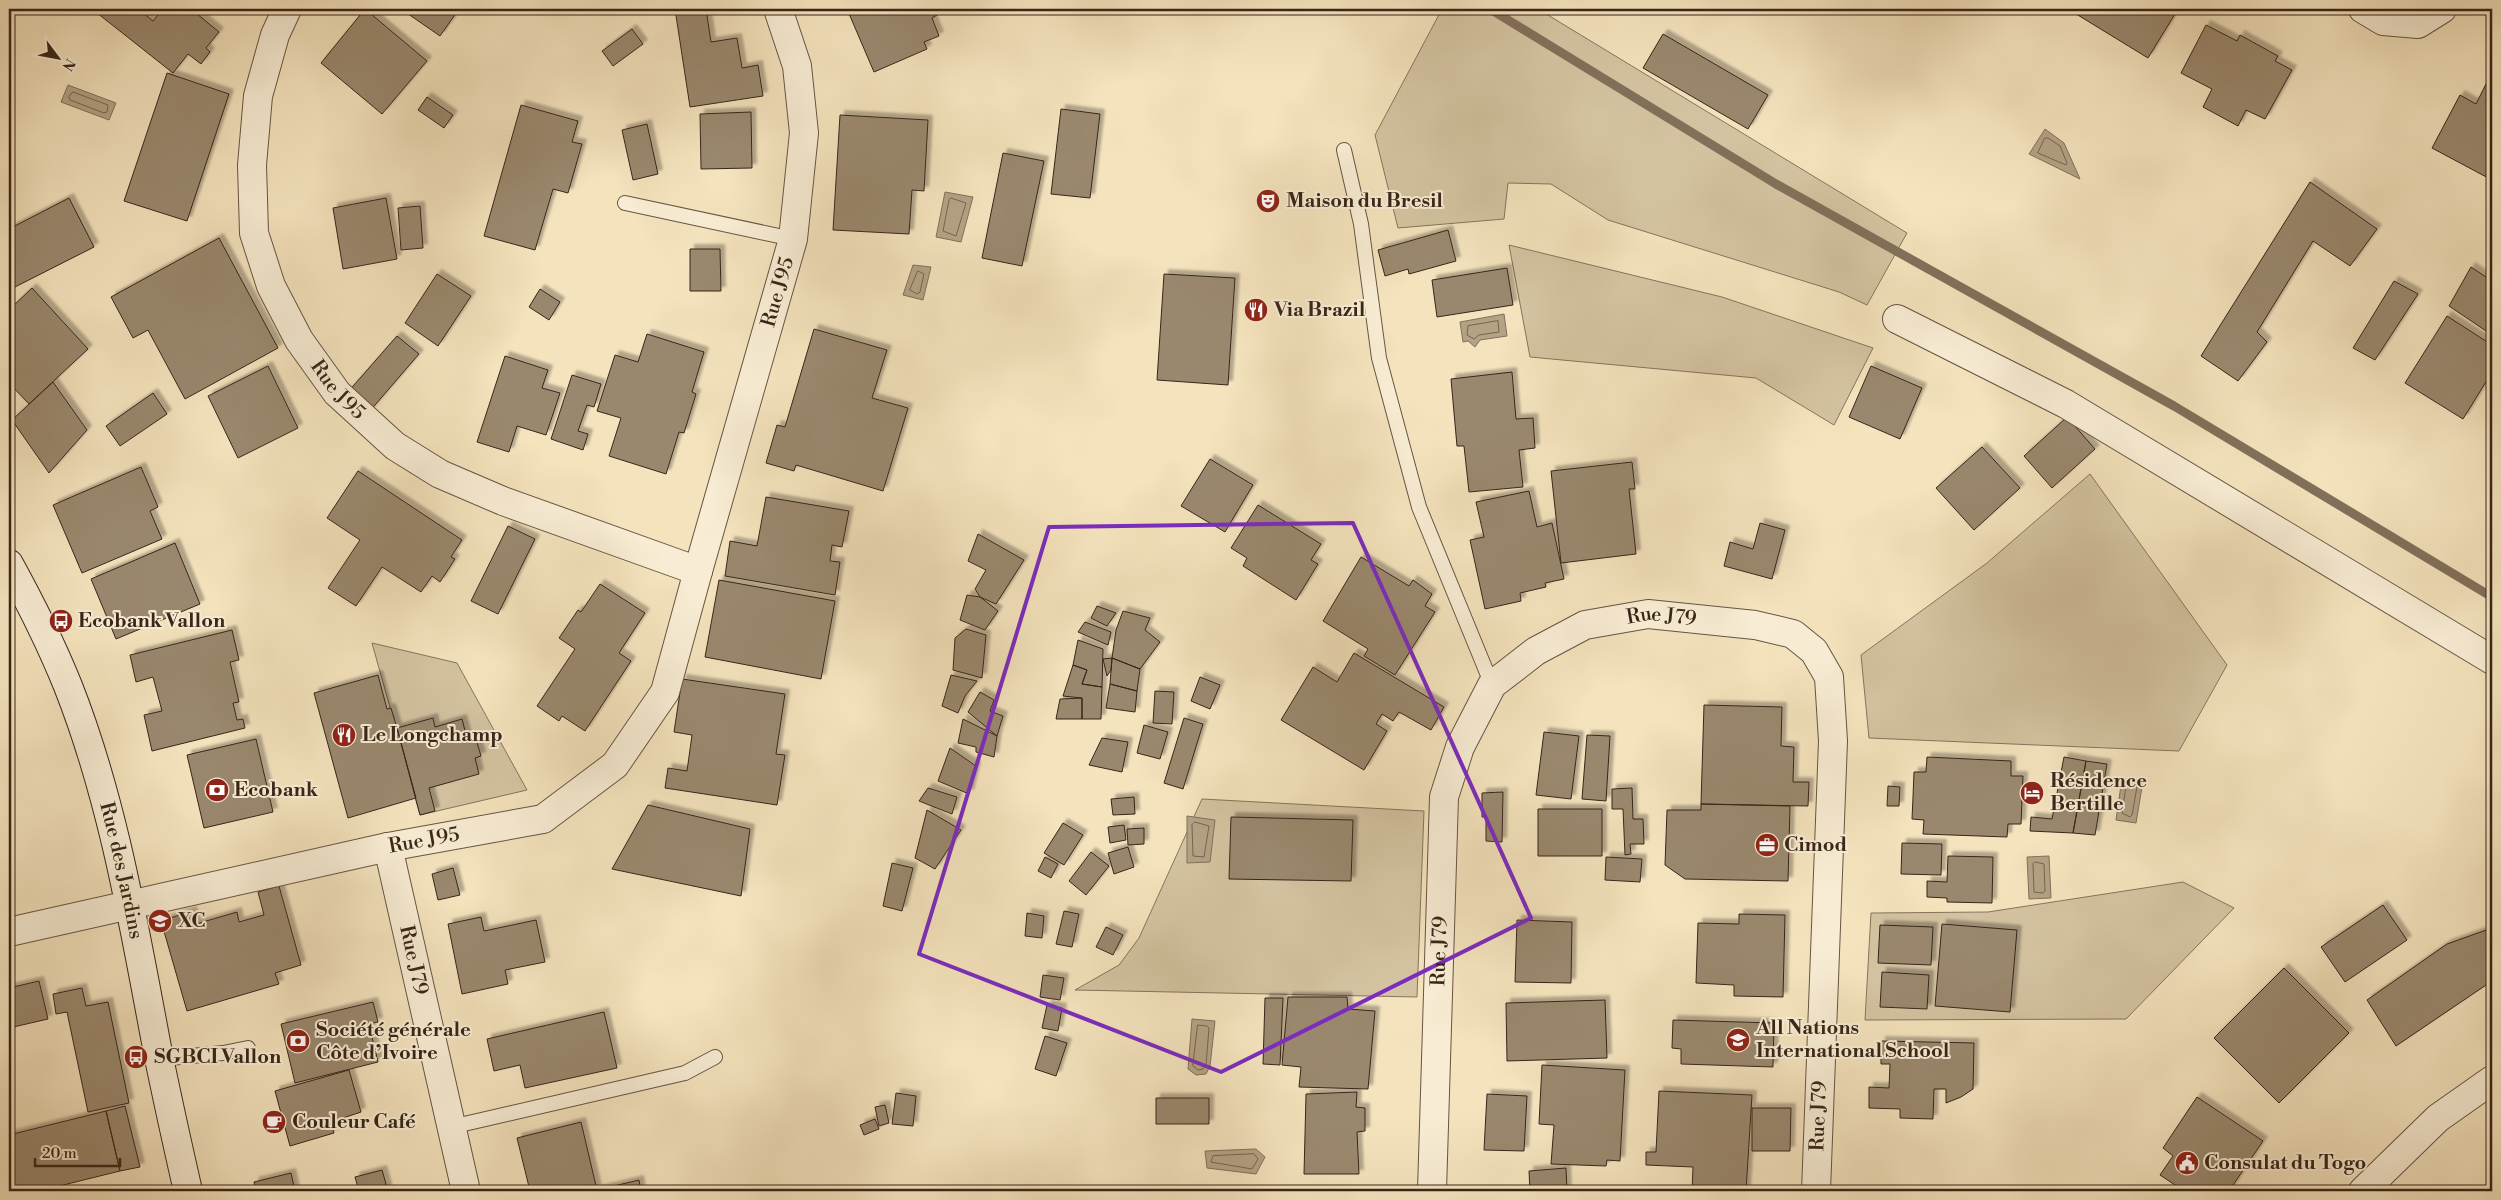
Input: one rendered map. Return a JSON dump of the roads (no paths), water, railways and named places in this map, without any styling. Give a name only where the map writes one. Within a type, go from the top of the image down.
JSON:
[{"type":"street","name":"Rue J95","points":[[288,9],[275,35],[258,96],[252,165],[254,233],[271,286],[298,340],[337,393],[395,446],[440,474],[503,501],[698,571]]},
{"type":"street","name":"Rue J95","points":[[9,932],[388,847],[543,818],[615,765],[666,692],[698,571],[793,239],[804,133],[797,66],[778,9]]},
{"type":"street","points":[[2363,9],[2383,21],[2418,24],[2442,9]]},
{"type":"street","points":[[1897,319],[2066,404],[2492,660]]},
{"type":"street","name":"Rue des Jardins","points":[[9,564],[37,616],[69,687],[101,786],[131,905],[159,1059],[188,1191]]},
{"type":"street","name":"Rue J79","points":[[1432,1191],[1444,797],[1460,748],[1492,686],[1536,651],[1586,625],[1648,614],[1755,625],[1793,634],[1814,650],[1829,677],[1833,741],[1816,1191]]},
{"type":"street","name":"Rue J79","points":[[388,847],[466,1191]]},
{"type":"street","points":[[2363,1191],[2438,1118],[2492,1080]]},
{"type":"lane","points":[[1344,150],[1361,224],[1380,358],[1419,507],[1492,686]]},
{"type":"lane","points":[[624,203],[793,239]]},
{"type":"lane","points":[[159,1059],[223,1053],[248,1048]]},
{"type":"lane","points":[[451,1127],[685,1073],[716,1057]]},
{"type":"water","points":[[68,85],[116,103],[109,120],[61,102]]},
{"type":"water","points":[[2045,129],[2064,143],[2080,179],[2029,154]]},
{"type":"water","points":[[945,192],[973,197],[961,242],[936,237]]},
{"type":"water","points":[[913,265],[931,267],[923,300],[903,295]]},
{"type":"water","points":[[1504,314],[1507,336],[1480,340],[1475,347],[1468,341],[1463,342],[1460,322]]},
{"type":"water","points":[[2122,778],[2143,781],[2136,823],[2116,820]]},
{"type":"water","points":[[1187,816],[1215,820],[1210,862],[1187,863]]},
{"type":"water","points":[[2049,856],[2051,898],[2029,899],[2027,857]]},
{"type":"water","points":[[1192,1019],[1215,1021],[1210,1066],[1206,1074],[1196,1075],[1188,1069]]},
{"type":"water","points":[[1256,1149],[1265,1157],[1256,1174],[1207,1168],[1205,1151]]},
{"type":"waterway","points":[[1490,9],[1776,184],[2174,406],[2492,597]]},
{"type":"place","name":"Maison du Bresil","points":[[1268,201]]},
{"type":"place","name":"Via Brazil","points":[[1256,310]]},
{"type":"place","name":"Ecobank Vallon","points":[[61,621]]},
{"type":"place","name":"Le Longchamp","points":[[344,735]]},
{"type":"place","name":"Ecobank","points":[[217,790]]},
{"type":"place","name":"Résidence Bertille","points":[[2032,793]]},
{"type":"place","name":"Cimod","points":[[1767,845]]},
{"type":"place","name":"XC","points":[[160,921]]},
{"type":"place","name":"All Nations International School","points":[[1738,1040]]},
{"type":"place","name":"Société générale Côte d’Ivoire","points":[[298,1041]]},
{"type":"place","name":"SGBCI Vallon","points":[[136,1057]]},
{"type":"place","name":"Couleur Café","points":[[274,1122]]},
{"type":"place","name":"Consulat du Togo","points":[[2187,1163]]}]
